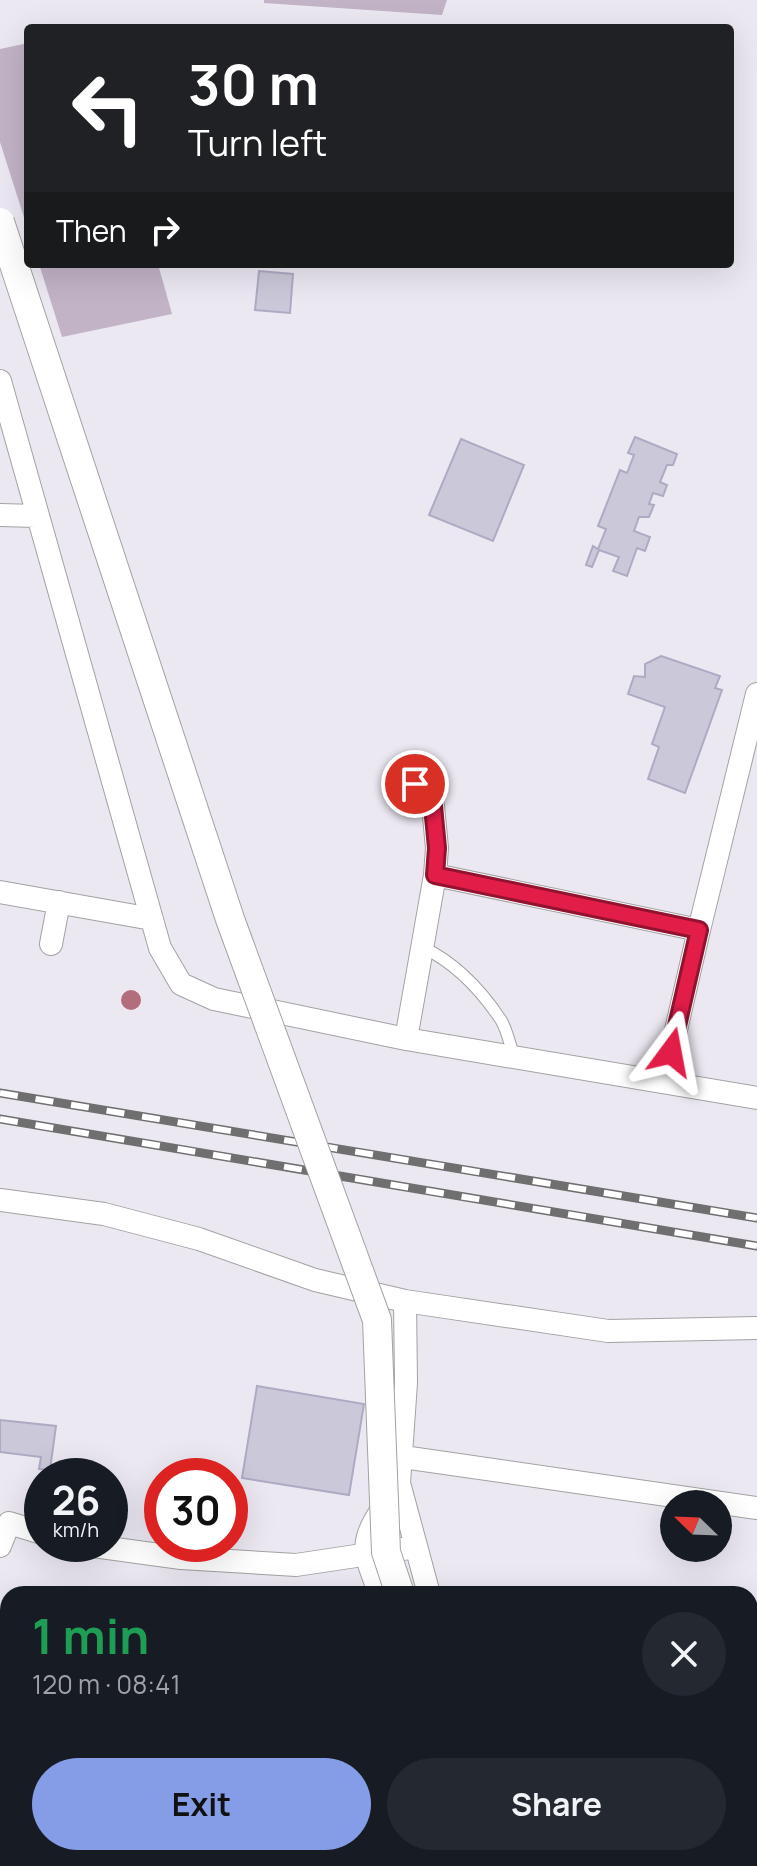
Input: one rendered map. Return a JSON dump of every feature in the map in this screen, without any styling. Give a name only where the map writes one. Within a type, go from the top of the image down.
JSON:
[{"type":"street","points":[[0,222],[230,919],[377,1320],[386,1552],[397,1586]]},
{"type":"street","points":[[0,381],[160,948],[181,984],[214,999],[406,1039],[757,1098]]},
{"type":"street","points":[[0,515],[37,516]]},
{"type":"street","points":[[664,1082],[757,694]]},
{"type":"street","points":[[406,1039],[437,848],[433,806],[415,784]]},
{"type":"street","points":[[435,875],[699,930]]},
{"type":"street","points":[[0,892],[152,919]]},
{"type":"street","points":[[51,944],[59,902]]},
{"type":"street","points":[[0,1200],[104,1214],[199,1239],[315,1280],[405,1301],[608,1331],[757,1328]]},
{"type":"street","points":[[405,1301],[406,1383],[399,1483],[427,1586]]},
{"type":"street","points":[[403,1457],[757,1508]]},
{"type":"street","points":[[377,1586],[365,1555],[368,1529],[399,1483]]},
{"type":"street","points":[[0,1546],[9,1523],[24,1528]]},
{"type":"street","points":[[128,1551],[181,1558],[296,1565],[416,1547]]},
{"type":"lane","points":[[422,947],[439,955],[467,978],[502,1022],[514,1057]]},
{"type":"shaded area","points":[[264,0],[447,0],[442,15],[264,3]]},
{"type":"shaded area","points":[[24,44],[24,217],[0,142],[0,49]]},
{"type":"shaded area","points":[[40,268],[159,268],[172,314],[62,337]]},
{"type":"building","points":[[259,271],[293,274],[290,313],[255,310]]},
{"type":"building","points":[[635,437],[677,454],[673,465],[667,465],[660,482],[667,485],[663,496],[653,493],[649,504],[654,505],[649,517],[639,517],[634,531],[650,537],[645,551],[637,548],[627,576],[613,571],[619,557],[599,550],[592,567],[586,565],[593,546],[598,549],[606,529],[598,526],[620,470],[627,473],[634,455],[628,453]]},
{"type":"building","points":[[461,439],[524,465],[493,541],[429,515]]},
{"type":"building","points":[[661,656],[720,676],[715,688],[722,690],[685,793],[648,779],[659,747],[652,744],[665,707],[628,694],[634,676],[645,677],[645,664]]},
{"type":"building","points":[[257,1386],[364,1404],[349,1495],[248,1479],[248,1458],[245,1458]]},
{"type":"building","points":[[0,1420],[56,1426],[52,1458],[0,1452]]},
{"type":"railway","points":[[0,1093],[757,1218]]},
{"type":"railway","points":[[0,1119],[757,1246]]},
{"type":"route","points":[[415,784],[433,806],[437,848],[435,875],[699,930],[671,1052]]}]
